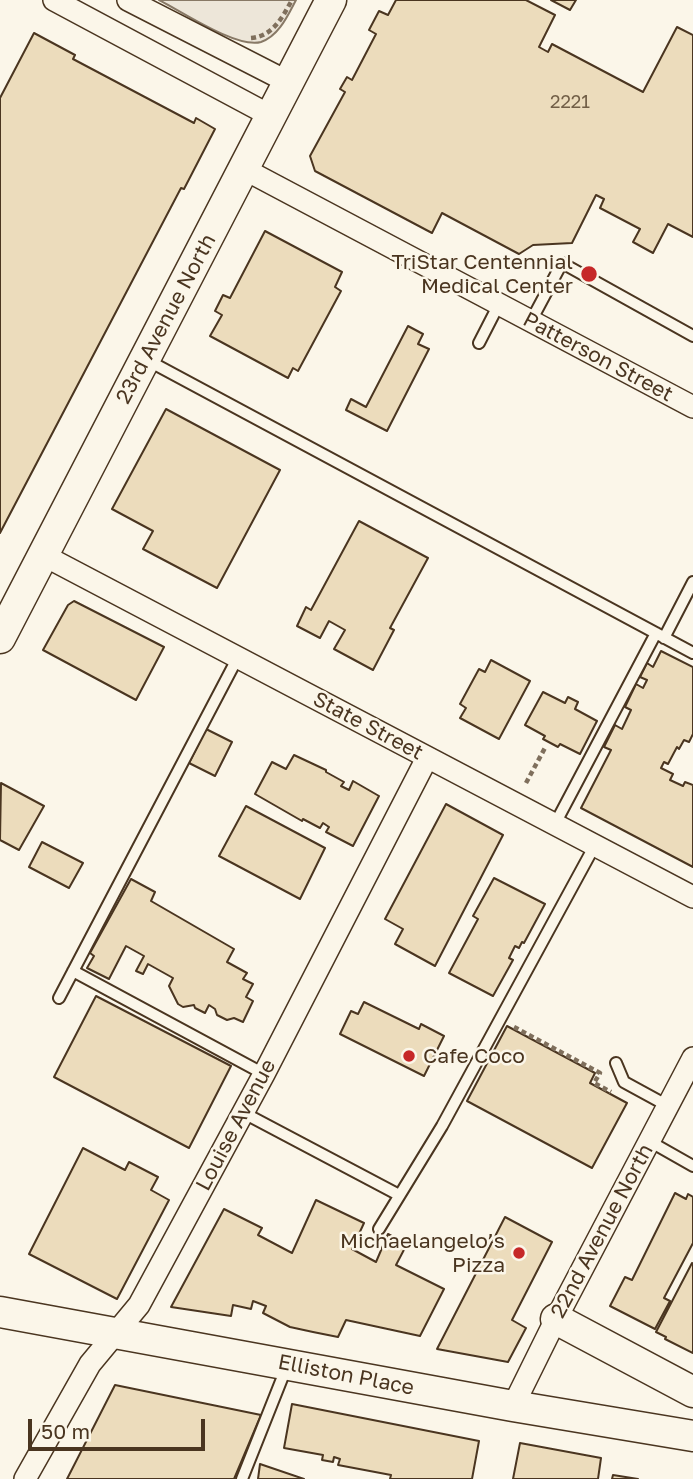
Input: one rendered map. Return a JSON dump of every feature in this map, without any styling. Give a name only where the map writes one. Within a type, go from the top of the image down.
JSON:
[{"type":"main road","name":"23rd Avenue North","points":[[0,638],[331,0]]},
{"type":"main road","name":"Elliston Place","points":[[0,1311],[513,1406],[693,1436]]},
{"type":"main road","points":[[556,1319],[693,1392]]},
{"type":"street","points":[[54,0],[271,116]]},
{"type":"street","points":[[128,0],[288,82]]},
{"type":"street","name":"Patterson Street","points":[[244,169],[693,407]]},
{"type":"street","name":"State Street","points":[[43,555],[693,897]]},
{"type":"street","name":"Louise Avenue","points":[[25,1479],[90,1364],[139,1306],[264,1074],[427,758]]},
{"type":"street","name":"22nd Avenue North","points":[[513,1406],[693,1058]]},
{"type":"lane","points":[[531,321],[562,263],[693,336]]},
{"type":"lane","points":[[479,343],[499,304]]},
{"type":"lane","points":[[145,359],[693,653]]},
{"type":"lane","points":[[555,824],[660,635],[693,582]]},
{"type":"lane","points":[[59,998],[238,657]]},
{"type":"lane","points":[[379,1229],[442,1126],[595,845]]},
{"type":"lane","points":[[73,971],[264,1074]]},
{"type":"lane","points":[[616,1063],[624,1082],[668,1106]]},
{"type":"lane","points":[[242,1112],[399,1195]]},
{"type":"lane","points":[[649,1141],[693,1166]]},
{"type":"lane","points":[[242,1479],[288,1364]]},
{"type":"path","points":[[265,45],[262,36],[279,22],[292,0]]},
{"type":"path","points":[[526,783],[545,746]]},
{"type":"path","points":[[525,1033],[600,1073],[594,1083],[618,1097]]},
{"type":"shaded area","points":[[159,0],[296,0],[273,35],[261,42],[251,43],[224,35]]},
{"type":"building","name":"TriStar Centennial Medical Center","points":[[396,0],[526,0],[555,15],[539,47],[548,52],[552,44],[643,92],[677,27],[693,35],[693,237],[668,224],[653,253],[633,242],[640,229],[600,208],[604,199],[596,195],[572,243],[533,245],[519,254],[442,213],[432,233],[315,171],[310,156],[345,92],[340,89],[347,77],[352,80],[376,34],[369,30],[379,11],[388,15]]},
{"type":"building","points":[[551,0],[576,0],[570,10]]},
{"type":"building","points":[[34,33],[75,55],[73,59],[194,123],[196,118],[215,129],[184,189],[181,188],[0,533],[0,98]]},
{"type":"building","points":[[265,231],[342,272],[335,287],[341,291],[298,371],[293,368],[288,378],[210,336],[222,315],[215,311],[223,295],[230,298]]},
{"type":"building","points":[[408,326],[423,334],[418,344],[429,349],[387,431],[346,410],[351,399],[366,407]]},
{"type":"building","points":[[166,409],[280,470],[217,588],[143,549],[153,531],[112,509]]},
{"type":"building","points":[[359,521],[428,558],[390,628],[394,630],[373,670],[334,649],[345,630],[329,621],[320,638],[297,626],[306,607],[311,610]]},
{"type":"building","points":[[74,601],[164,647],[136,700],[43,650],[68,605]]},
{"type":"building","points":[[661,651],[693,667],[693,734],[689,742],[684,740],[679,749],[677,747],[668,764],[664,762],[661,768],[673,774],[670,780],[683,786],[685,782],[693,785],[693,867],[581,808],[611,750],[604,747],[615,725],[622,729],[631,710],[625,707],[636,684],[643,688],[647,680],[640,677],[647,663],[653,667]]},
{"type":"building","points":[[491,660],[530,681],[499,739],[460,718],[466,708],[460,704],[479,669],[485,672]]},
{"type":"building","points":[[543,692],[565,703],[568,697],[578,702],[575,709],[597,721],[580,754],[560,744],[558,747],[525,725]]},
{"type":"building","points":[[206,729],[232,742],[215,776],[189,763]]},
{"type":"building","points":[[294,755],[326,770],[344,782],[341,786],[349,790],[353,781],[379,796],[353,846],[326,832],[329,827],[323,823],[320,828],[303,819],[302,821],[255,794],[272,762],[286,769]]},
{"type":"building","points":[[1,783],[44,806],[19,850],[0,840]]},
{"type":"building","points":[[446,804],[503,835],[435,966],[395,944],[403,929],[385,919]]},
{"type":"building","points":[[246,806],[325,848],[300,899],[219,856]]},
{"type":"building","points":[[42,842],[83,863],[69,888],[29,867]]},
{"type":"building","points":[[494,878],[545,904],[524,943],[522,942],[519,948],[515,946],[509,958],[513,960],[493,996],[449,973],[478,919],[473,916]]},
{"type":"building","points":[[131,879],[155,892],[151,901],[234,949],[227,962],[247,973],[243,979],[253,984],[246,997],[253,1001],[243,1022],[234,1018],[227,1020],[217,1015],[215,1009],[209,1005],[205,1013],[194,1005],[183,1007],[178,1004],[169,986],[173,978],[148,964],[143,974],[136,971],[144,956],[126,946],[109,979],[87,968],[94,956],[90,953]]},
{"type":"building","points":[[96,996],[231,1066],[189,1148],[54,1077]]},
{"type":"building","name":"Cafe Coco","points":[[364,1002],[419,1029],[421,1024],[444,1036],[424,1076],[340,1034],[351,1011],[358,1014]]},
{"type":"building","points":[[507,1026],[595,1073],[590,1083],[627,1103],[592,1168],[467,1101]]},
{"type":"building","points":[[83,1148],[125,1170],[129,1162],[158,1177],[151,1190],[169,1200],[117,1299],[29,1254]]},
{"type":"building","points":[[675,1193],[686,1199],[688,1194],[693,1197],[693,1243],[664,1298],[670,1301],[655,1329],[610,1306],[625,1277],[632,1280]]},
{"type":"building","points":[[316,1200],[364,1223],[352,1249],[376,1262],[388,1234],[407,1244],[396,1265],[444,1289],[420,1336],[346,1320],[338,1337],[313,1332],[290,1327],[263,1313],[266,1306],[253,1301],[251,1309],[233,1305],[231,1316],[171,1307],[224,1209],[262,1228],[258,1235],[292,1253]]},
{"type":"building","points":[[505,1217],[552,1242],[512,1320],[526,1328],[508,1362],[437,1349]]},
{"type":"building","points":[[693,1264],[693,1353],[656,1332]]},
{"type":"building","points":[[115,1385],[261,1415],[234,1479],[67,1479]]},
{"type":"building","points":[[292,1404],[479,1441],[472,1479],[390,1479],[391,1475],[338,1465],[340,1459],[334,1457],[333,1462],[322,1460],[323,1455],[284,1448]]},
{"type":"building","points":[[520,1443],[601,1458],[598,1479],[513,1479]]},
{"type":"building","points":[[260,1464],[304,1479],[258,1479]]},
{"type":"building","points":[[613,1475],[638,1479],[612,1479]]},
{"type":"place","name":"TriStar Centennial Medical Center","points":[[589,274]]},
{"type":"place","name":"Cafe Coco","points":[[409,1056]]},
{"type":"place","name":"Michaelangelo’s Pizza","points":[[519,1253]]}]
